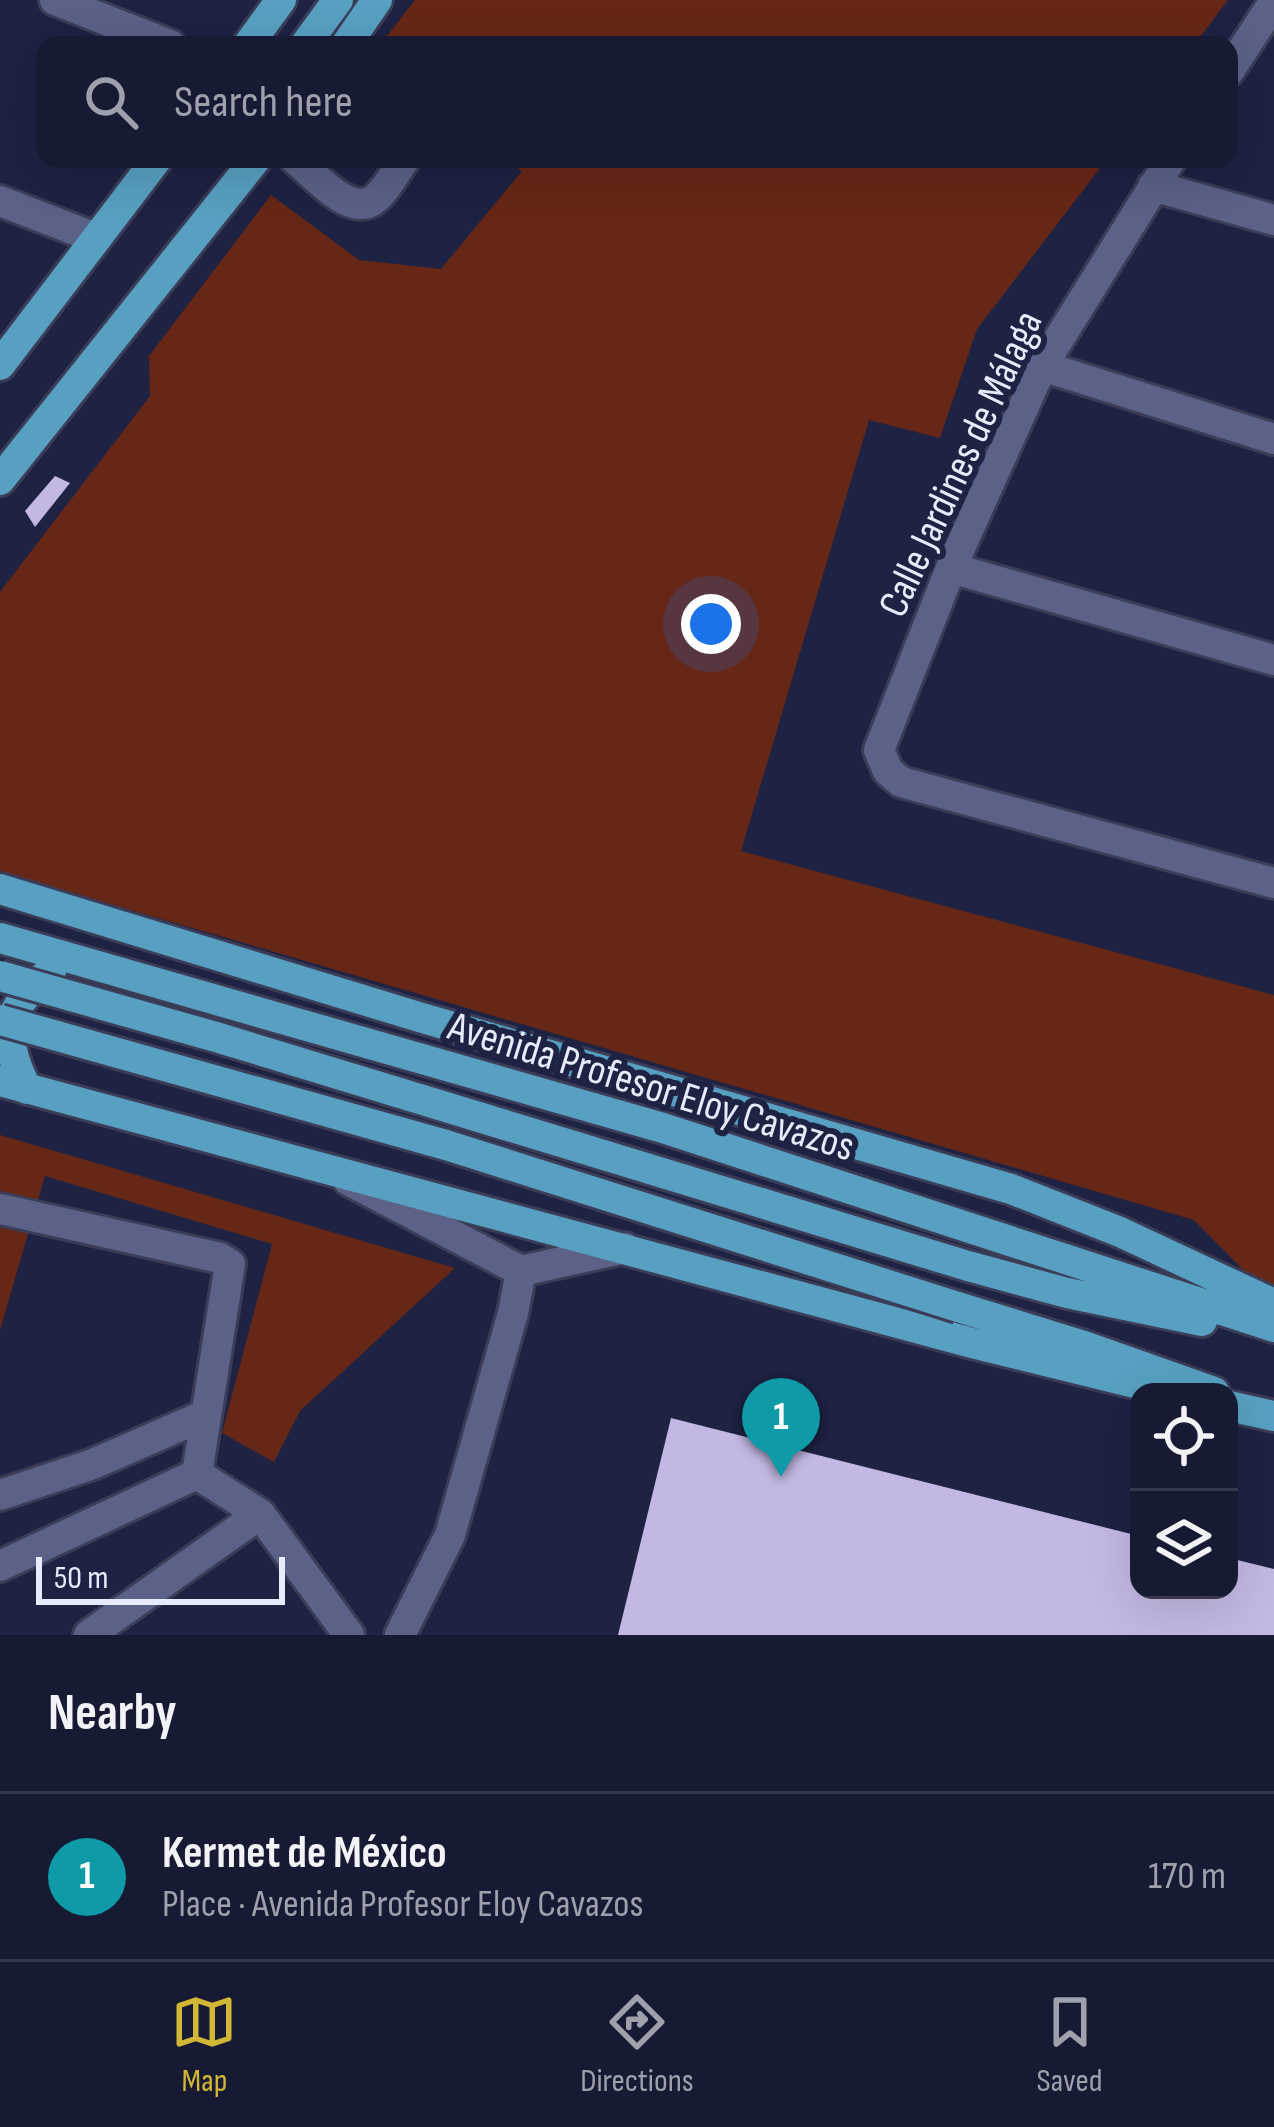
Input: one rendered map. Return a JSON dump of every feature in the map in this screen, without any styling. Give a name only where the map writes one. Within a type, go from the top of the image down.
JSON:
[{"type":"main road","points":[[255,36],[281,0]]},
{"type":"main road","points":[[311,36],[338,0]]},
{"type":"main road","points":[[352,36],[377,0]]},
{"type":"main road","points":[[0,364],[150,168]]},
{"type":"main road","points":[[0,480],[241,168]]},
{"type":"main road","points":[[0,889],[373,1004],[1011,1189],[1120,1232],[1274,1304]]},
{"type":"main road","name":"Avenida Profesor Eloy Cavazos","points":[[0,938],[663,1128],[1274,1328]]},
{"type":"main road","points":[[86,964],[52,971],[24,992],[10,1024],[14,1085],[1134,1383]]},
{"type":"main road","name":"Avenida Profesor Eloy Cavazos","points":[[0,976],[968,1266],[1197,1321],[1274,1328]]},
{"type":"main road","points":[[0,1020],[446,1145],[1189,1383]]},
{"type":"main road","points":[[1238,1405],[1270,1415]]},
{"type":"street","points":[[56,0],[147,36]]},
{"type":"street","points":[[1238,56],[1274,2]]},
{"type":"street","points":[[306,168],[350,203],[362,205],[374,200],[398,168]]},
{"type":"street","name":"Calle Jardines de Málaga","points":[[1165,168],[1042,366],[950,568],[880,750],[888,771],[901,782],[1274,883]]},
{"type":"street","points":[[1153,186],[1274,220]]},
{"type":"street","points":[[0,201],[94,238]]},
{"type":"street","points":[[1042,366],[1274,439]]},
{"type":"street","points":[[950,568],[1274,660]]},
{"type":"street","points":[[332,1171],[520,1271],[625,1248]]},
{"type":"street","points":[[0,1209],[230,1264],[197,1474]]},
{"type":"street","points":[[400,1635],[450,1535],[513,1313],[520,1271]]},
{"type":"street","points":[[0,1495],[93,1464],[205,1414]]},
{"type":"street","points":[[197,1474],[260,1514],[349,1635]]},
{"type":"street","points":[[0,1566],[197,1474]]},
{"type":"street","points":[[89,1635],[260,1514]]},
{"type":"shaded area","points":[[415,0],[1228,0],[1201,36],[387,36]]},
{"type":"shaded area","points":[[518,168],[1100,168],[977,329],[940,438],[869,420],[741,851],[1274,995],[1274,1293],[1262,1289],[1194,1220],[0,872],[0,592],[150,396],[149,356],[271,195],[359,260],[441,269],[522,171]]},
{"type":"shaded area","points":[[0,1135],[455,1268],[300,1411],[274,1462],[222,1433],[272,1244],[45,1176],[0,1330]]},
{"type":"building","points":[[55,476],[70,483],[35,527],[25,511]]},
{"type":"building","points":[[671,1418],[1130,1534],[1130,1599],[1238,1599],[1238,1560],[1274,1569],[1274,1635],[618,1635]]},
{"type":"place","name":"Kermet de México","points":[[781,1477]]}]
